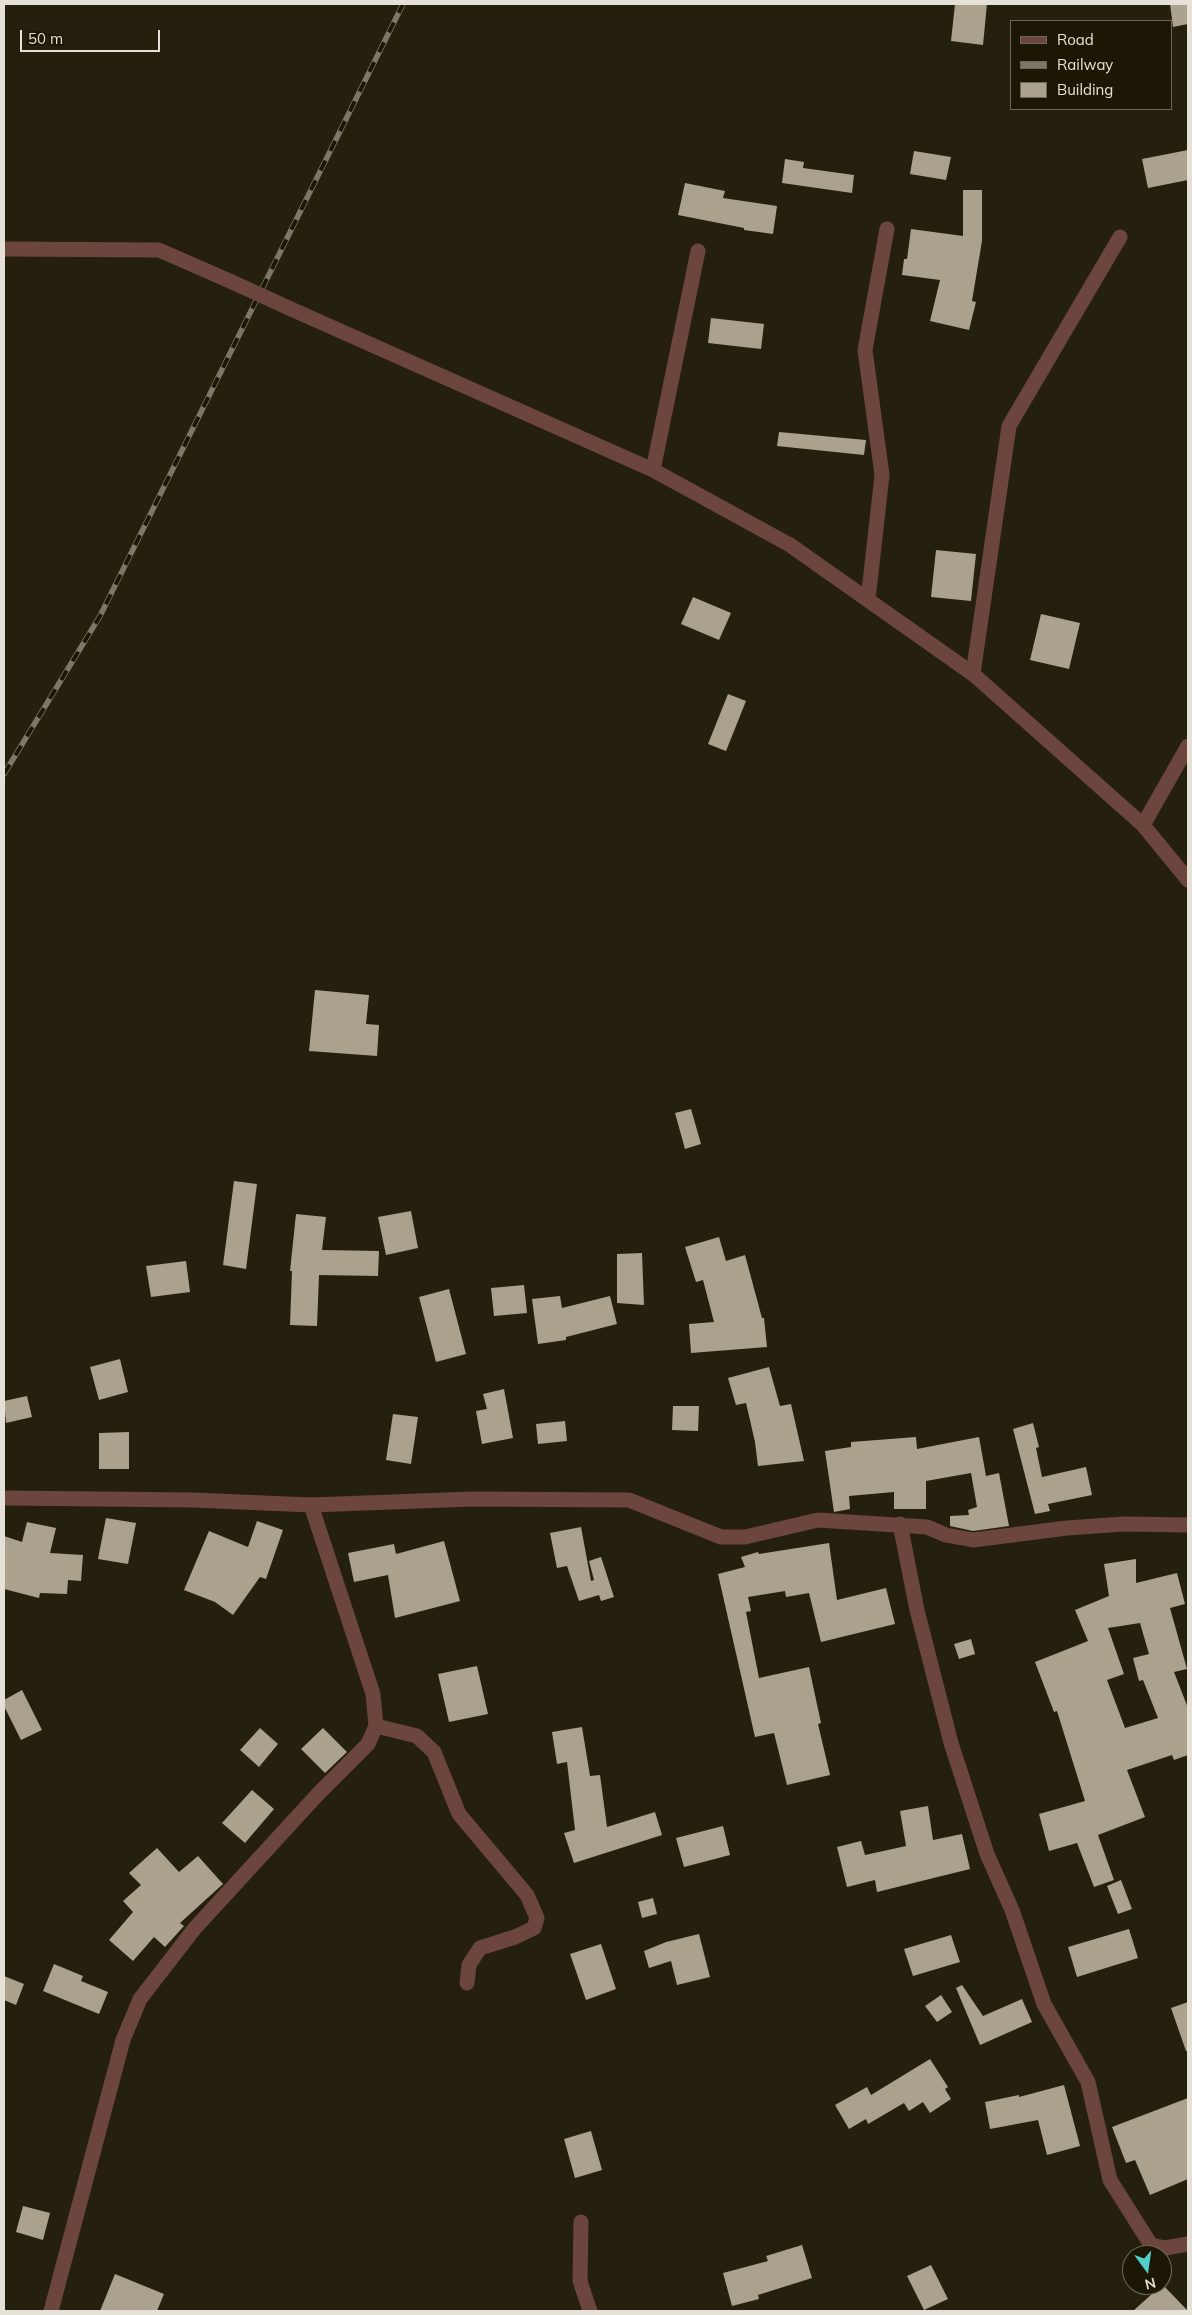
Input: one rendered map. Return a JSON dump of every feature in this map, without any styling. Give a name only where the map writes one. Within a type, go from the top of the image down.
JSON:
[{"type":"street","points":[[868,600],[882,474],[865,350],[887,229]]},
{"type":"street","points":[[973,674],[1008,426],[1120,237]]},
{"type":"street","points":[[4,249],[159,250],[653,470],[790,545],[973,674],[1143,825],[1188,880]]},
{"type":"street","points":[[653,470],[698,250]]},
{"type":"street","points":[[1143,825],[1188,746]]},
{"type":"street","points":[[4,1498],[194,1500],[310,1505],[472,1500],[629,1500],[721,1537],[745,1537],[818,1520],[927,1527],[946,1535],[973,1540],[1076,1527],[1124,1524],[1188,1527]]},
{"type":"street","points":[[52,2311],[122,2040],[140,1999],[195,1928],[318,1794],[368,1744],[376,1726],[373,1694],[310,1505]]},
{"type":"street","points":[[900,1524],[917,1610],[951,1742],[987,1854],[1012,1910],[1044,2004],[1088,2082],[1110,2180],[1151,2245],[1166,2248],[1188,2244]]},
{"type":"street","points":[[376,1726],[417,1736],[434,1752],[459,1814],[526,1895],[537,1918],[534,1928],[480,1948],[469,1965],[467,1983]]},
{"type":"street","points":[[581,2222],[580,2281],[590,2311]]},
{"type":"building","points":[[955,4],[987,4],[983,45],[951,41]]},
{"type":"building","points":[[1170,4],[1188,4],[1188,24],[1173,27]]},
{"type":"building","points":[[1188,150],[1188,180],[1148,188],[1142,159]]},
{"type":"building","points":[[914,151],[951,157],[946,180],[910,174]]},
{"type":"building","points":[[785,159],[804,162],[803,168],[854,175],[852,193],[782,183]]},
{"type":"building","points":[[685,183],[725,191],[723,198],[777,206],[773,234],[744,230],[744,228],[678,215]]},
{"type":"building","points":[[963,190],[982,190],[982,241],[972,301],[976,302],[969,330],[930,321],[940,280],[902,275],[904,259],[907,259],[911,229],[963,236]]},
{"type":"building","points":[[711,318],[764,324],[761,349],[708,343]]},
{"type":"building","points":[[779,432],[866,440],[864,455],[777,446]]},
{"type":"building","points":[[936,550],[976,554],[971,601],[931,597]]},
{"type":"building","points":[[693,597],[731,613],[719,640],[681,624]]},
{"type":"building","points":[[1041,614],[1080,623],[1069,669],[1030,660]]},
{"type":"building","points":[[728,694],[746,701],[726,751],[708,744]]},
{"type":"building","points":[[315,990],[369,995],[366,1024],[379,1025],[377,1056],[309,1051]]},
{"type":"building","points":[[691,1109],[701,1144],[685,1149],[675,1113]]},
{"type":"building","points":[[234,1181],[257,1184],[246,1269],[223,1265]]},
{"type":"building","points":[[411,1211],[418,1248],[386,1255],[378,1217]]},
{"type":"building","points":[[296,1214],[326,1217],[322,1250],[379,1251],[378,1276],[319,1275],[317,1326],[290,1325],[292,1271],[290,1271]]},
{"type":"building","points":[[719,1237],[726,1261],[745,1255],[762,1318],[764,1318],[767,1347],[691,1353],[689,1324],[714,1322],[703,1280],[696,1282],[685,1247]]},
{"type":"building","points":[[642,1253],[644,1305],[617,1303],[617,1254]]},
{"type":"building","points":[[186,1261],[190,1292],[151,1297],[146,1266]]},
{"type":"building","points":[[524,1285],[527,1313],[494,1316],[491,1288]]},
{"type":"building","points":[[449,1289],[466,1354],[436,1362],[419,1297]]},
{"type":"building","points":[[560,1296],[562,1308],[610,1296],[617,1324],[566,1337],[566,1340],[538,1344],[532,1299]]},
{"type":"building","points":[[120,1359],[128,1392],[99,1400],[90,1367]]},
{"type":"building","points":[[769,1367],[780,1406],[791,1404],[804,1461],[758,1466],[755,1442],[746,1403],[736,1405],[728,1378]]},
{"type":"building","points":[[504,1389],[513,1438],[482,1444],[476,1411],[487,1409],[483,1394]]},
{"type":"building","points":[[27,1396],[32,1417],[6,1423],[4,1401]]},
{"type":"building","points":[[673,1406],[699,1406],[698,1431],[672,1430]]},
{"type":"building","points":[[393,1414],[418,1417],[411,1464],[386,1460]]},
{"type":"building","points":[[565,1421],[567,1441],[538,1444],[536,1424]]},
{"type":"building","points":[[1033,1423],[1039,1447],[1036,1448],[1042,1477],[1086,1467],[1092,1495],[1048,1504],[1050,1511],[1035,1514],[1013,1429]]},
{"type":"building","points":[[129,1432],[129,1469],[99,1469],[99,1433]]},
{"type":"building","points":[[916,1437],[917,1449],[979,1437],[986,1476],[999,1473],[1009,1526],[973,1531],[950,1526],[950,1516],[969,1515],[968,1510],[977,1507],[971,1473],[926,1481],[926,1509],[894,1509],[894,1492],[849,1496],[850,1509],[834,1512],[825,1451],[851,1447],[851,1442]]},
{"type":"building","points":[[106,1518],[136,1523],[128,1564],[98,1559]]},
{"type":"building","points":[[257,1521],[283,1530],[266,1579],[260,1577],[233,1615],[215,1602],[184,1590],[209,1531],[248,1547]]},
{"type":"building","points":[[27,1522],[56,1528],[50,1553],[83,1555],[81,1581],[68,1580],[67,1594],[40,1593],[39,1598],[4,1589],[4,1536],[22,1542]]},
{"type":"building","points":[[581,1527],[591,1581],[594,1580],[589,1561],[601,1557],[614,1597],[601,1601],[599,1595],[579,1601],[567,1566],[557,1568],[550,1533]]},
{"type":"building","points":[[444,1541],[460,1601],[395,1618],[388,1575],[354,1582],[348,1553],[394,1544],[396,1554]]},
{"type":"building","points":[[829,1543],[837,1600],[886,1588],[895,1624],[821,1642],[809,1593],[786,1597],[785,1591],[748,1597],[751,1611],[746,1612],[759,1678],[809,1667],[821,1723],[818,1724],[830,1775],[787,1785],[774,1733],[755,1737],[718,1574],[745,1567],[741,1557],[758,1552],[759,1554]]},
{"type":"building","points":[[1136,1559],[1136,1583],[1177,1573],[1185,1604],[1170,1608],[1187,1669],[1174,1672],[1188,1708],[1188,1755],[1174,1760],[1172,1755],[1127,1770],[1145,1817],[1098,1835],[1114,1880],[1094,1887],[1077,1843],[1049,1851],[1039,1814],[1085,1801],[1057,1711],[1054,1712],[1035,1662],[1088,1641],[1075,1610],[1109,1596],[1104,1564]],"holes":[[[1140,1623],[1149,1654],[1133,1658],[1139,1681],[1143,1680],[1158,1718],[1125,1728],[1107,1680],[1124,1674],[1108,1628]]]},
{"type":"building","points":[[971,1639],[975,1654],[959,1659],[954,1644]]},
{"type":"building","points":[[477,1666],[488,1714],[449,1722],[438,1674]]},
{"type":"building","points":[[22,1690],[42,1730],[21,1740],[4,1706],[4,1700]]},
{"type":"building","points":[[582,1727],[590,1776],[600,1775],[607,1827],[655,1812],[662,1835],[574,1863],[564,1833],[575,1830],[567,1762],[557,1764],[552,1732]]},
{"type":"building","points":[[260,1728],[278,1744],[259,1767],[240,1750]]},
{"type":"building","points":[[323,1728],[347,1752],[325,1773],[301,1749]]},
{"type":"building","points":[[252,1790],[274,1809],[245,1843],[222,1823]]},
{"type":"building","points":[[928,1806],[933,1840],[962,1834],[970,1869],[877,1892],[875,1880],[847,1887],[837,1847],[861,1841],[865,1855],[906,1846],[900,1811]]},
{"type":"building","points":[[723,1826],[730,1855],[684,1867],[676,1838]]},
{"type":"building","points":[[157,1848],[179,1872],[198,1856],[223,1884],[180,1923],[184,1926],[165,1947],[154,1937],[133,1961],[109,1940],[133,1912],[123,1901],[141,1885],[129,1873]]},
{"type":"building","points":[[1121,1880],[1132,1909],[1118,1914],[1107,1886]]},
{"type":"building","points":[[653,1898],[657,1914],[642,1918],[638,1902]]},
{"type":"building","points":[[1129,1929],[1138,1958],[1077,1977],[1068,1947]]},
{"type":"building","points":[[699,1934],[710,1977],[677,1985],[671,1961],[649,1968],[644,1951],[666,1942]]},
{"type":"building","points":[[951,1935],[960,1962],[913,1976],[904,1949]]},
{"type":"building","points":[[601,1944],[616,1989],[586,2000],[570,1954]]},
{"type":"building","points":[[54,1964],[83,1976],[81,1981],[108,1992],[99,2014],[43,1991]]},
{"type":"building","points":[[4,1976],[24,1984],[16,2005],[4,2000]]},
{"type":"building","points":[[962,1985],[983,2016],[1022,1999],[1032,2022],[980,2045],[956,1988]]},
{"type":"building","points":[[941,1995],[952,2012],[937,2022],[925,2006]]},
{"type":"building","points":[[1188,2002],[1188,2051],[1186,2051],[1171,2008]]},
{"type":"building","points":[[930,2059],[948,2087],[945,2089],[951,2099],[930,2113],[923,2102],[909,2111],[904,2103],[868,2124],[866,2119],[849,2129],[835,2105],[867,2087],[871,2095]]},
{"type":"building","points":[[1064,2085],[1080,2146],[1047,2155],[1038,2120],[990,2129],[985,2102],[1019,2095],[1019,2097]]},
{"type":"building","points":[[1188,2098],[1188,2179],[1150,2195],[1135,2160],[1126,2163],[1112,2127]]},
{"type":"building","points":[[591,2131],[602,2170],[575,2178],[564,2139]]},
{"type":"building","points":[[23,2206],[50,2213],[43,2240],[16,2232]]},
{"type":"building","points":[[802,2245],[812,2278],[758,2295],[759,2299],[732,2306],[723,2273],[768,2261],[766,2256]]},
{"type":"building","points":[[931,2265],[948,2299],[924,2310],[907,2276]]},
{"type":"building","points":[[115,2274],[164,2294],[157,2311],[100,2311]]},
{"type":"building","points":[[1172,2294],[1188,2311],[1133,2311],[1151,2295]]},
{"type":"railway","points":[[4,774],[100,616],[403,4]]}]
